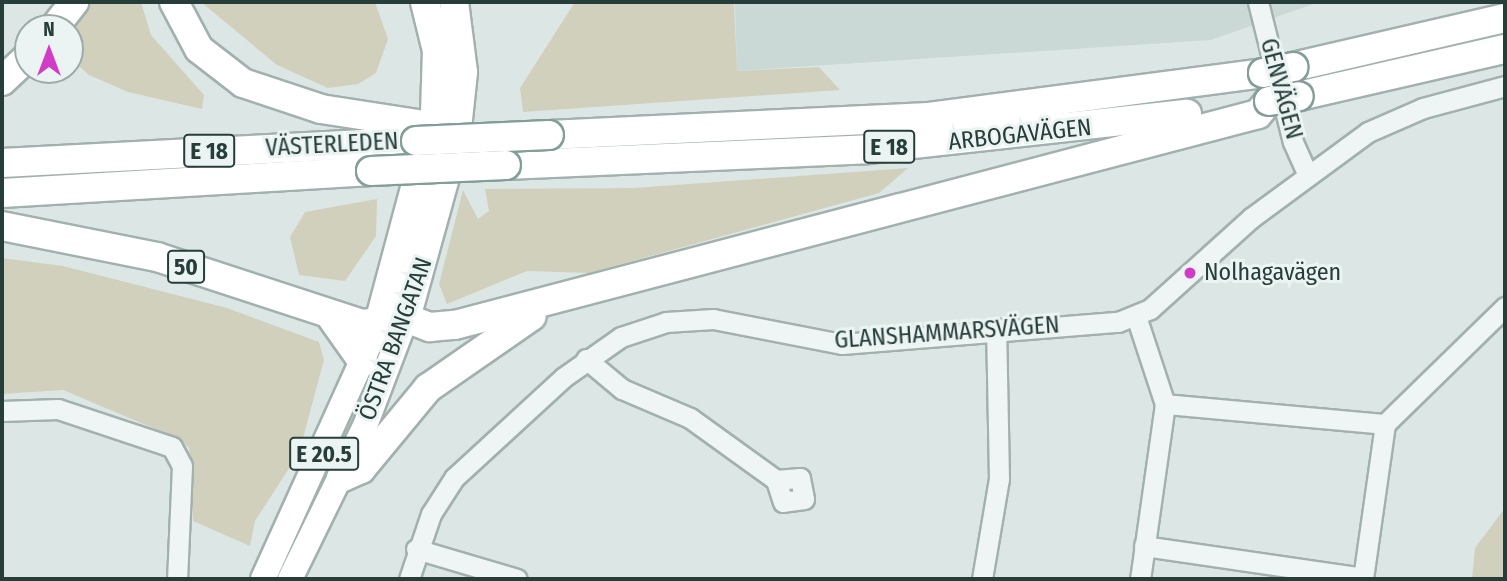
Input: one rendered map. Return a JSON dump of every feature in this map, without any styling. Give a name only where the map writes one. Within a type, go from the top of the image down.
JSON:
[{"type":"highway","name":"E 18","points":[[173,2],[199,49],[243,83],[321,109],[417,132],[550,135]]},
{"type":"highway","name":"E 20.5","points":[[425,2],[438,73],[438,169]]},
{"type":"highway","name":"E 20.5","points":[[438,169],[462,83],[454,2]]},
{"type":"highway","name":"ARBOGAVÄGEN","points":[[453,139],[942,116],[1263,73],[1505,18]]},
{"type":"highway","name":"ARBOGAVÄGEN","points":[[438,169],[965,141],[1300,96],[1505,49]]},
{"type":"highway","name":"E 18","points":[[406,318],[430,327],[456,325],[1258,114],[1269,101]]},
{"type":"highway","name":"VÄSTERLEDEN","points":[[2,163],[417,132],[453,139]]},
{"type":"highway","name":"VÄSTERLEDEN","points":[[2,193],[438,169]]},
{"type":"highway","name":"ÖSTRA BANGATAN","points":[[377,326],[396,268],[438,169]]},
{"type":"highway","name":"ÖSTRA BANGATAN","points":[[406,318],[438,169]]},
{"type":"highway","name":"50","points":[[2,226],[135,251],[327,313],[377,326],[406,318]]},
{"type":"highway","points":[[396,268],[404,278],[406,318]]},
{"type":"highway","name":"E 18","points":[[341,478],[361,468],[428,388],[545,300]]},
{"type":"highway","points":[[327,313],[352,339],[363,362]]},
{"type":"main road","name":"ÖSTRA BANGATAN","points":[[290,579],[341,478],[406,318]]},
{"type":"main road","name":"ÖSTRA BANGATAN","points":[[263,579],[377,326]]},
{"type":"street","name":"GENVÄGEN","points":[[1258,2],[1293,142],[1308,175]]},
{"type":"street","points":[[1140,579],[1165,404],[1136,316],[1308,175],[1386,122],[1505,86]]},
{"type":"street","points":[[1144,546],[1363,579],[1385,424],[1505,307]]},
{"type":"street","name":"GLANSHAMMARSVÄGEN","points":[[409,579],[416,549],[454,478],[586,359],[642,329],[692,320],[842,344],[1136,316]]},
{"type":"street","points":[[982,579],[999,470],[996,328]]},
{"type":"street","points":[[586,359],[622,389],[690,418],[776,480]]},
{"type":"street","points":[[1165,404],[1385,424]]},
{"type":"street","points":[[2,411],[58,409],[172,447],[182,466],[177,579]]},
{"type":"street","points":[[416,549],[517,579]]},
{"type":"shaded area","points":[[735,2],[1319,2],[1211,40],[737,71]]},
{"type":"green space","points":[[88,2],[141,2],[151,35],[204,95],[202,109],[128,92],[89,75],[84,71],[84,14],[78,14]]},
{"type":"green space","points":[[201,2],[375,2],[388,39],[376,73],[358,84],[328,88],[277,65]]},
{"type":"green space","points":[[575,2],[734,2],[737,71],[819,67],[840,90],[523,112],[520,88]]},
{"type":"green space","points":[[908,168],[879,193],[589,273],[527,271],[447,304],[439,284],[463,190],[478,219],[489,211],[485,189],[634,188]]},
{"type":"green space","points":[[377,199],[376,236],[345,281],[299,275],[290,237],[305,212]]},
{"type":"green space","points":[[2,258],[63,266],[227,308],[319,342],[324,360],[299,453],[255,521],[250,546],[193,521],[189,448],[179,439],[63,390],[2,394]]},
{"type":"green space","points":[[1505,508],[1505,579],[1472,579],[1475,548]]},
{"type":"place","name":"Nolhagavägen","points":[[1190,273]]}]
